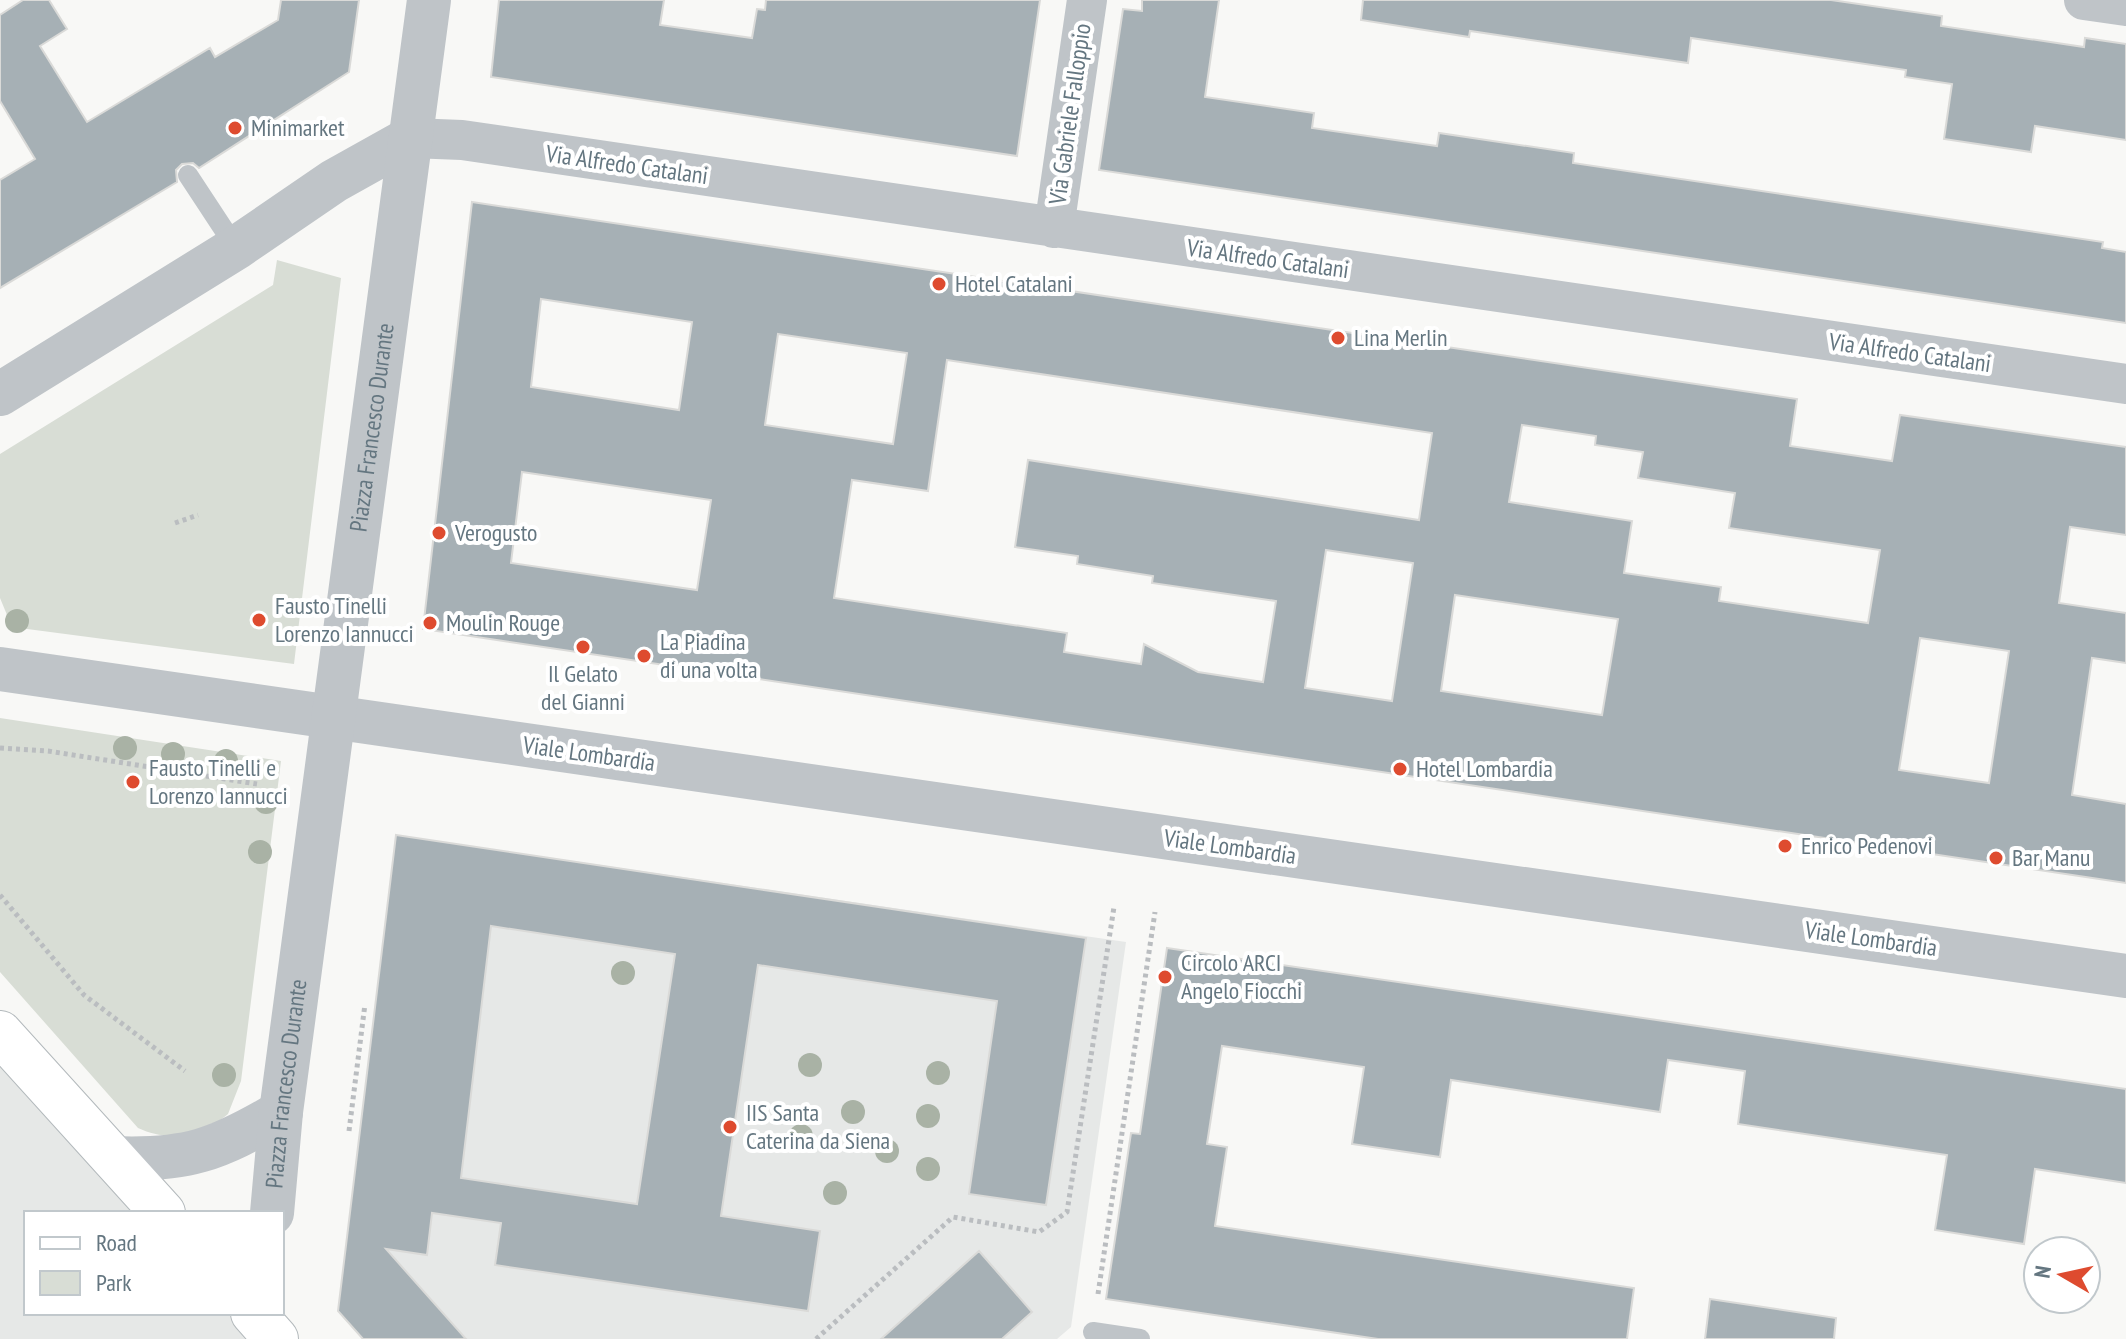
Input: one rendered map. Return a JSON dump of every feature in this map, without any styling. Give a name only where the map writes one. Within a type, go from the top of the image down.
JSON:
[{"type":"main road","points":[[0,1033],[161,1211]]},
{"type":"street","name":"Piazza Francesco Durante","points":[[272,1211],[281,1112],[429,0]]},
{"type":"street","name":"Via Gabriele Falloppio","points":[[1054,228],[1087,0]]},
{"type":"street","points":[[2084,0],[2126,6]]},
{"type":"street","name":"Via Alfredo Catalani","points":[[411,138],[462,140],[2126,384]]},
{"type":"street","points":[[0,394],[236,248],[334,181],[411,138]]},
{"type":"street","points":[[0,669],[334,717]]},
{"type":"street","name":"Viale Lombardia","points":[[334,717],[2126,976]]},
{"type":"street","points":[[113,1158],[179,1158],[209,1151],[281,1112]]},
{"type":"lane","points":[[188,175],[236,248]]},
{"type":"lane","points":[[1093,1332],[1140,1339]]},
{"type":"path","points":[[175,523],[198,515]]},
{"type":"path","points":[[0,748],[48,751],[257,784]]},
{"type":"path","points":[[0,895],[84,995],[185,1071]]},
{"type":"path","points":[[816,1339],[953,1217],[1039,1232],[1067,1212],[1114,907]]},
{"type":"path","points":[[1098,1294],[1155,912]]},
{"type":"path","points":[[349,1131],[365,1004]]},
{"type":"shaded area","name":"IIS Santa Caterina da Siena","points":[[396,835],[1126,942],[1071,1327],[1057,1339],[363,1339],[338,1311]]},
{"type":"shaded area","points":[[0,1038],[154,1211],[24,1211],[24,1315],[248,1315],[256,1339],[0,1339]]},
{"type":"green space","points":[[277,260],[341,278],[294,664],[12,627],[0,598],[0,454],[273,285]]},
{"type":"green space","points":[[0,718],[281,761],[241,1081],[228,1114],[213,1126],[212,1123],[176,1136],[138,1128],[0,972]]},
{"type":"building","points":[[23,0],[49,0],[67,29],[40,46],[87,122],[210,48],[215,57],[278,20],[281,0],[359,0],[349,72],[199,168],[193,163],[182,164],[176,170],[177,182],[0,288],[0,180],[35,159],[0,101],[0,15]]},
{"type":"building","points":[[499,0],[664,0],[660,25],[752,38],[757,9],[765,10],[766,0],[1040,0],[1017,156],[491,77]]},
{"type":"building","points":[[1142,0],[1219,0],[1205,97],[1314,113],[1312,128],[1437,146],[1439,133],[1574,153],[1573,163],[2103,242],[2102,248],[2126,252],[2126,323],[1099,170],[1123,9],[1142,11]]},
{"type":"building","points":[[1363,0],[1831,0],[1942,16],[1941,26],[2084,47],[2085,38],[2126,44],[2126,140],[2035,126],[2031,152],[1944,139],[1952,84],[1905,77],[1906,70],[1691,38],[1688,63],[1470,31],[1469,37],[1361,20]]},
{"type":"building","points":[[472,202],[1797,399],[1790,446],[1892,461],[1900,415],[2126,447],[2126,535],[2070,527],[2059,603],[2126,613],[2126,663],[2092,658],[2072,795],[2126,804],[2126,883],[423,629]],"holes":[[[541,299],[692,322],[679,410],[531,387]],[[778,334],[907,353],[893,444],[765,425]],[[947,360],[1432,433],[1419,520],[1028,460],[1015,547],[1078,556],[1077,564],[1153,576],[1152,583],[1276,601],[1263,682],[1198,672],[1144,644],[1141,664],[1064,652],[1067,633],[834,598],[852,480],[928,491]],[[1522,425],[1596,436],[1595,445],[1643,452],[1638,478],[1735,493],[1729,528],[1880,550],[1868,623],[1719,601],[1721,587],[1624,573],[1632,521],[1509,502]],[[522,472],[711,500],[697,590],[511,563]],[[1326,550],[1413,563],[1392,701],[1305,688]],[[1455,595],[1618,619],[1602,715],[1441,691]],[[1920,638],[2009,651],[1989,783],[1899,770]]]},
{"type":"building","points":[[396,835],[1086,938],[1046,1205],[969,1194],[997,1001],[758,965],[721,1216],[820,1231],[808,1311],[495,1265],[501,1223],[432,1213],[427,1255],[386,1249],[466,1339],[363,1339],[338,1311]],"holes":[[[491,926],[675,954],[637,1204],[461,1178]]]},
{"type":"building","points":[[1167,948],[2126,1089],[2126,1183],[2035,1169],[2022,1244],[1935,1230],[1947,1155],[1738,1124],[1745,1071],[1668,1060],[1660,1112],[1451,1080],[1440,1157],[1352,1144],[1364,1067],[1222,1046],[1207,1144],[1227,1147],[1215,1226],[1634,1288],[1627,1339],[1378,1339],[1106,1299],[1131,1133],[1140,1134]]},
{"type":"building","points":[[979,1251],[1032,1312],[1002,1339],[881,1339]]},
{"type":"building","points":[[1710,1299],[1836,1318],[1834,1339],[1705,1339]]},
{"type":"place","name":"Minimarket","points":[[235,128]]},
{"type":"place","name":"Hotel Catalani","points":[[939,284]]},
{"type":"place","name":"Lina Merlin","points":[[1338,338]]},
{"type":"place","name":"Verogusto","points":[[439,533]]},
{"type":"place","name":"Fausto Tinelli Lorenzo Iannucci","points":[[259,620]]},
{"type":"place","name":"Moulin Rouge","points":[[430,623]]},
{"type":"place","name":"Il Gelato del Gianni","points":[[583,647]]},
{"type":"place","name":"La Piadina di una volta","points":[[644,656]]},
{"type":"place","name":"Hotel Lombardia","points":[[1400,769]]},
{"type":"place","name":"Fausto Tinelli e Lorenzo Iannucci","points":[[133,782]]},
{"type":"place","name":"Enrico Pedenovi","points":[[1785,846]]},
{"type":"place","name":"Bar Manu","points":[[1996,858]]},
{"type":"place","name":"Circolo ARCI Angelo Fiocchi","points":[[1165,977]]},
{"type":"place","name":"IIS Santa Caterina da Siena","points":[[730,1127]]}]
